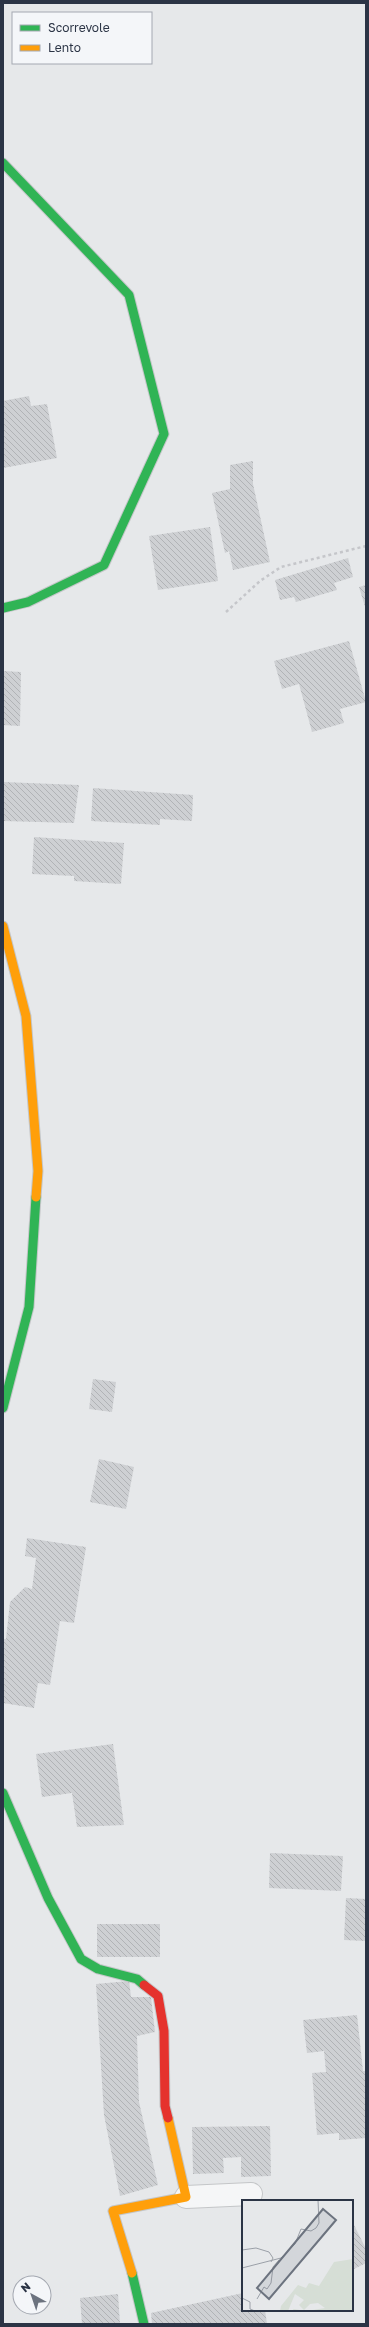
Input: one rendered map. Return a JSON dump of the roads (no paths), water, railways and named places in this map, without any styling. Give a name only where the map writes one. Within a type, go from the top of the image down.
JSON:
[{"type":"street","points":[[3,163],[129,295],[164,434],[104,565],[28,602],[3,608]]},
{"type":"street","points":[[3,926],[26,1016],[38,1171],[29,1307],[3,1408]]},
{"type":"street","points":[[3,1793],[48,1898],[81,1959],[98,1969],[137,1979],[158,1996],[164,2031],[166,2106],[186,2197]]},
{"type":"street","points":[[144,2324],[128,2254],[113,2211],[186,2197],[251,2194]]}]
